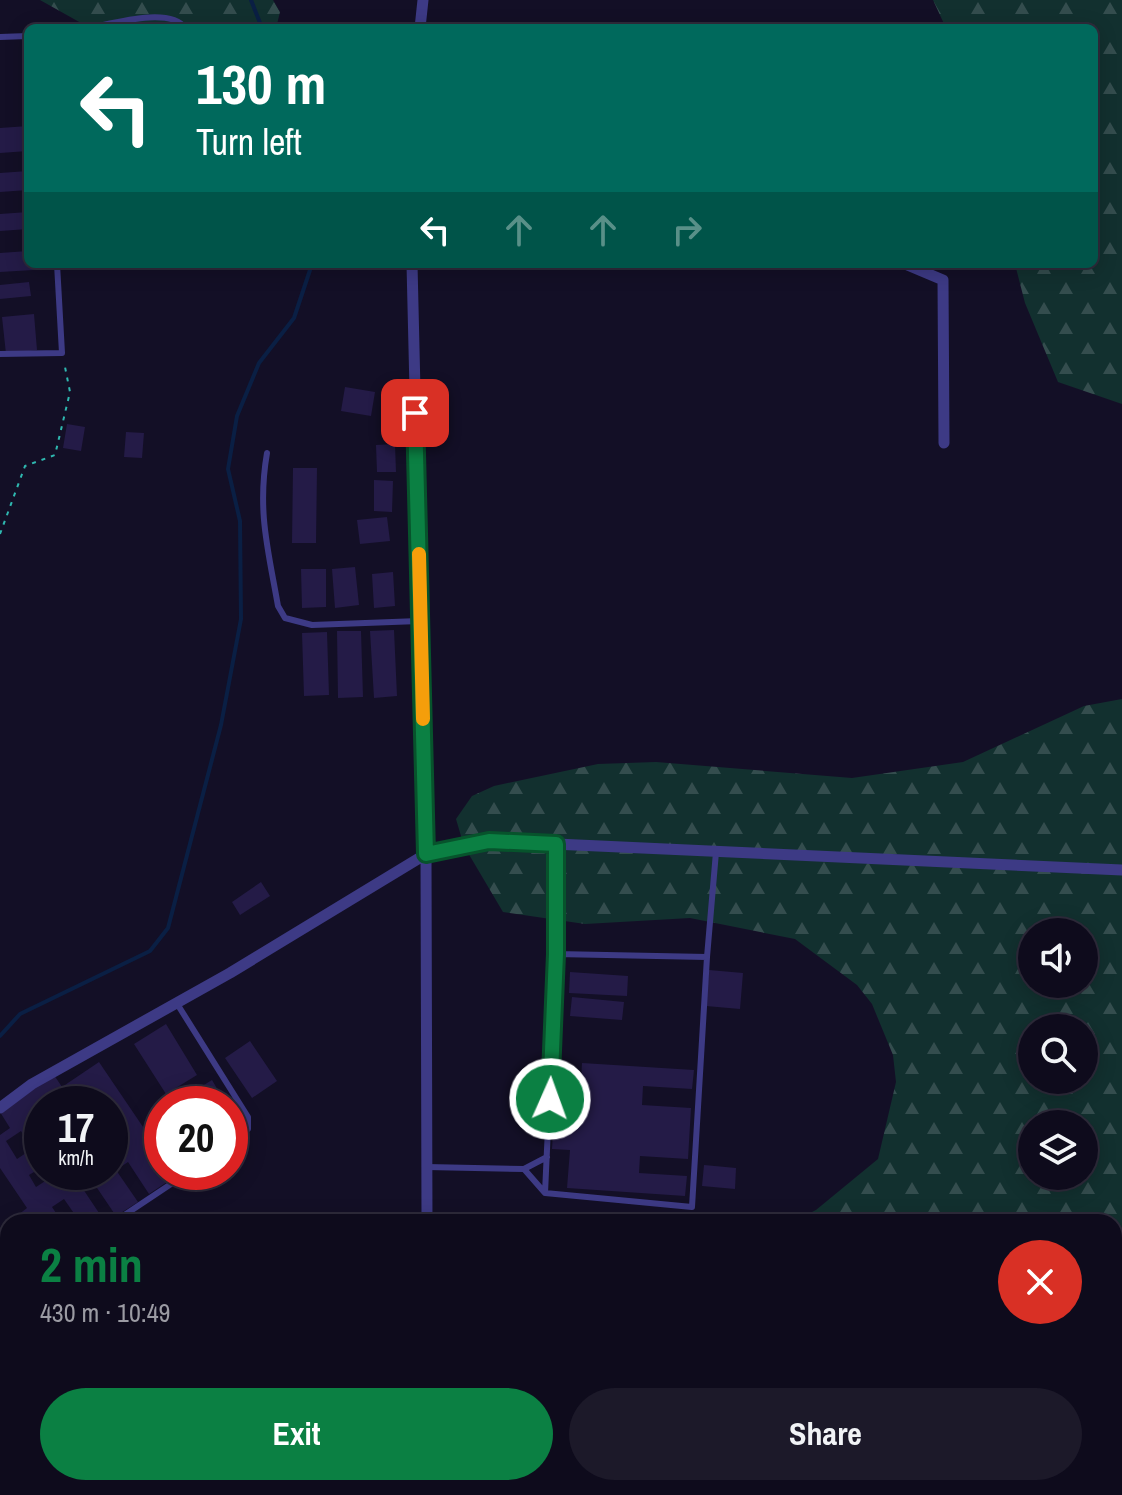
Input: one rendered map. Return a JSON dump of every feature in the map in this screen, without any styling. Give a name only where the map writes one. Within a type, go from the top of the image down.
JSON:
[{"type":"street","points":[[420,24],[423,0]]},
{"type":"street","points":[[412,268],[426,854],[427,1214]]},
{"type":"street","points":[[914,268],[943,280],[944,443]]},
{"type":"street","points":[[0,1108],[32,1084],[426,854],[489,841],[1122,870]]},
{"type":"lane","points":[[115,24],[162,17],[182,24]]},
{"type":"lane","points":[[0,37],[24,36]]},
{"type":"lane","points":[[0,354],[62,353],[57,268]]},
{"type":"lane","points":[[267,453],[260,493],[261,512],[278,606],[285,618],[298,624],[312,625],[420,620]]},
{"type":"lane","points":[[545,1193],[556,954],[556,844]]},
{"type":"lane","points":[[524,1169],[545,1193],[692,1207],[716,852]]},
{"type":"lane","points":[[556,954],[707,957]]},
{"type":"lane","points":[[176,1002],[229,1086]]},
{"type":"lane","points":[[427,1167],[524,1169],[547,1157]]},
{"type":"lane","points":[[126,1214],[162,1190]]},
{"type":"path","points":[[0,534],[25,466],[55,455],[70,392],[62,353]]},
{"type":"green space","points":[[40,0],[273,0],[280,12],[277,24],[83,24]]},
{"type":"green space","points":[[933,0],[1122,0],[1122,404],[1058,382],[1025,303],[1016,268],[1098,268],[1098,24],[944,24]]},
{"type":"green space","points":[[1122,699],[1122,1214],[808,1214],[878,1159],[896,1082],[893,1055],[872,1004],[857,985],[795,939],[690,918],[585,924],[503,912],[464,846],[456,819],[472,796],[494,786],[598,764],[656,762],[852,778],[963,762],[1084,706]]},
{"type":"building","points":[[24,126],[24,151],[0,153],[0,128]]},
{"type":"building","points":[[24,171],[24,190],[0,192],[0,173]]},
{"type":"building","points":[[24,212],[24,229],[0,231],[0,214]]},
{"type":"building","points":[[24,251],[24,268],[50,269],[0,272],[0,253]]},
{"type":"building","points":[[29,282],[31,296],[0,299],[0,285]]},
{"type":"building","points":[[34,314],[37,350],[6,354],[2,317]]},
{"type":"building","points":[[345,387],[375,392],[371,416],[341,411]]},
{"type":"building","points":[[67,424],[85,427],[81,451],[63,448]]},
{"type":"building","points":[[126,432],[144,433],[142,458],[124,457]]},
{"type":"building","points":[[395,444],[396,472],[377,472],[376,445]]},
{"type":"building","points":[[293,468],[317,468],[316,543],[292,543]]},
{"type":"building","points":[[374,480],[393,481],[392,512],[374,511]]},
{"type":"building","points":[[387,517],[390,541],[360,544],[357,520]]},
{"type":"building","points":[[355,567],[359,605],[335,608],[332,569]]},
{"type":"building","points":[[301,569],[326,569],[326,607],[302,608]]},
{"type":"building","points":[[393,572],[395,606],[374,608],[372,574]]},
{"type":"building","points":[[394,630],[397,696],[374,698],[370,631]]},
{"type":"building","points":[[337,631],[361,631],[363,697],[338,698]]},
{"type":"building","points":[[327,632],[329,695],[304,696],[302,633]]},
{"type":"building","points":[[261,882],[270,896],[240,915],[232,902]]},
{"type":"building","points":[[709,970],[743,973],[740,1009],[706,1006]]},
{"type":"building","points":[[570,972],[628,976],[627,996],[569,993]]},
{"type":"building","points":[[572,997],[624,1002],[622,1020],[570,1016]]},
{"type":"building","points":[[166,1024],[197,1075],[179,1086],[161,1086],[134,1044]]},
{"type":"building","points":[[250,1041],[277,1081],[252,1098],[248,1086],[244,1086],[225,1058]]},
{"type":"building","points":[[99,1062],[115,1086],[63,1086]]},
{"type":"building","points":[[582,1063],[694,1070],[692,1089],[643,1086],[642,1105],[691,1108],[688,1159],[640,1156],[639,1173],[687,1176],[685,1196],[567,1188],[570,1150],[552,1149],[555,1096],[580,1098]]},
{"type":"building","points":[[54,1075],[61,1086],[38,1086]]},
{"type":"building","points":[[24,1096],[24,1136],[21,1131],[6,1141],[17,1159],[24,1154],[24,1190],[84,1190],[100,1214],[74,1214],[64,1199],[52,1207],[57,1214],[19,1214],[27,1208],[0,1168],[0,1135],[10,1128],[0,1112]]},
{"type":"building","points":[[128,1105],[144,1128],[144,1186],[128,1162]]},
{"type":"building","points":[[704,1165],[736,1168],[735,1189],[702,1186]]},
{"type":"building","points":[[128,1187],[138,1202],[115,1214],[98,1190],[128,1190]]},
{"type":"waterway","points":[[251,0],[260,24]]},
{"type":"waterway","points":[[0,1036],[20,1014],[150,951],[168,928],[221,725],[241,619],[240,521],[228,469],[237,416],[259,363],[294,318],[311,268]]},
{"type":"slow traffic","points":[[419,554],[423,719]]},
{"type":"route","points":[[415,413],[426,854],[489,841],[556,844],[556,954],[550,1099]]}]
